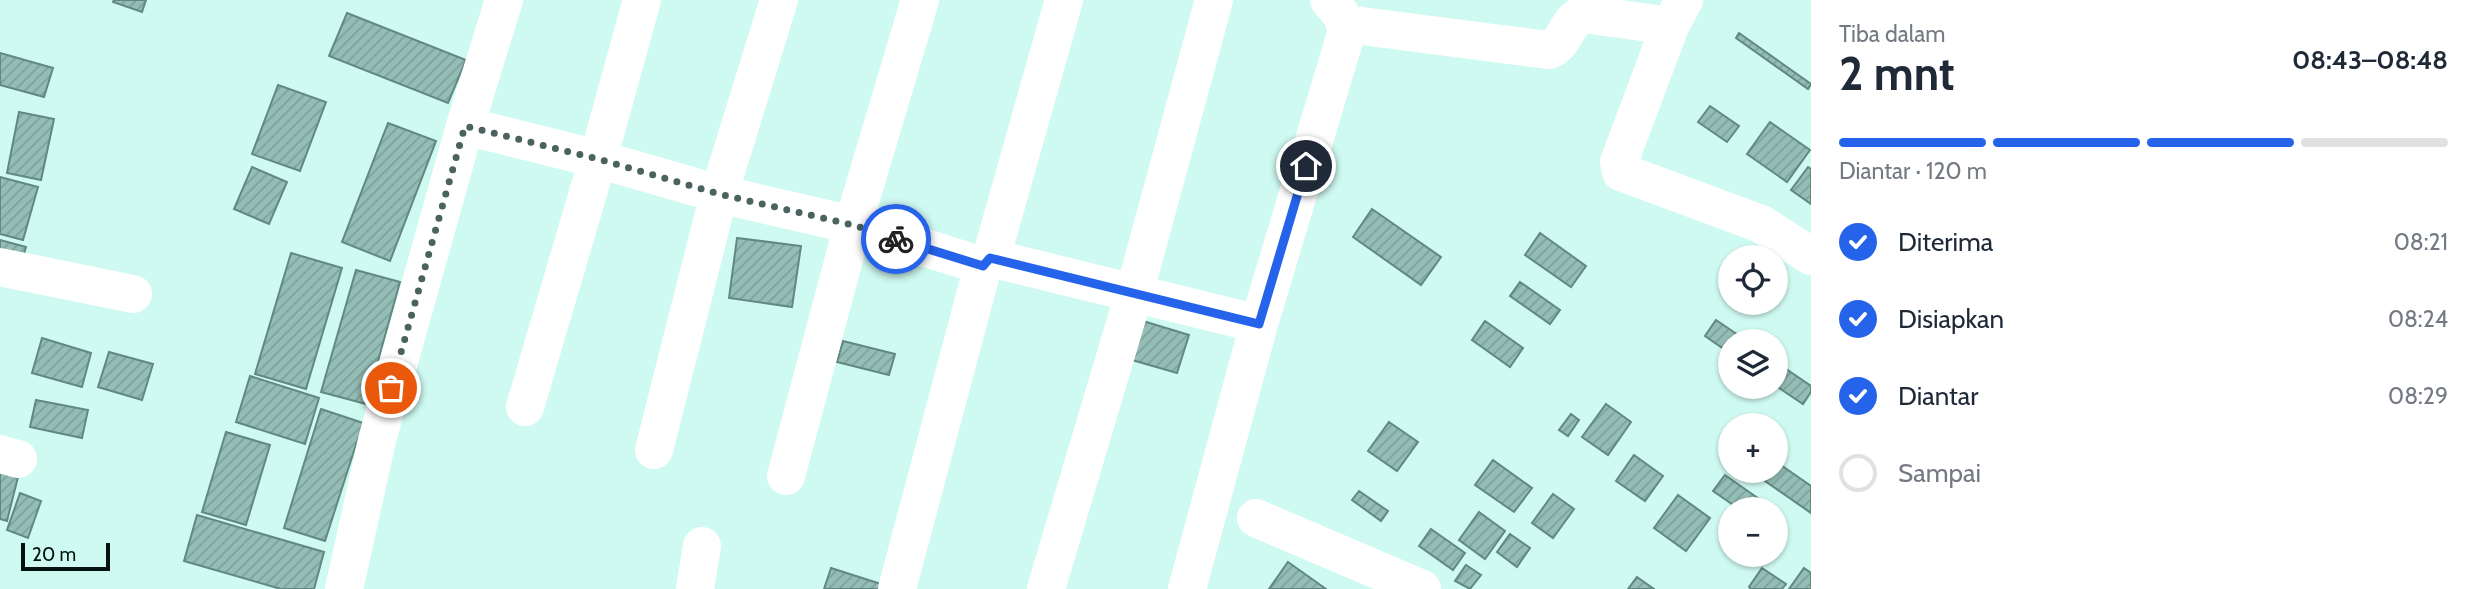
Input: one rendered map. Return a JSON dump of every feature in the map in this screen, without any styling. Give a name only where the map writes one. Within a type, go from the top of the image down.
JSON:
[{"type":"street","points":[[344,589],[377,440],[465,126],[504,0]]},
{"type":"street","points":[[525,407],[642,0]]},
{"type":"street","points":[[654,450],[719,194],[779,0]]},
{"type":"street","points":[[786,476],[853,225],[920,0]]},
{"type":"street","points":[[897,589],[987,262],[1064,0]]},
{"type":"street","points":[[1046,589],[1133,294],[1214,0]]},
{"type":"street","points":[[1337,12],[1549,50],[1558,44],[1574,19],[1584,14],[1677,13],[1619,162],[1621,172],[1761,223],[1811,256]]},
{"type":"street","points":[[1187,589],[1259,324],[1346,34],[1337,12]]},
{"type":"street","points":[[465,126],[987,262],[1259,324]]},
{"type":"street","points":[[0,267],[134,293]]},
{"type":"street","points":[[1256,518],[1422,589]]},
{"type":"street","points":[[695,589],[702,547]]},
{"type":"building","points":[[146,0],[142,12],[113,2]]},
{"type":"building","points":[[347,13],[466,60],[448,103],[329,56]]},
{"type":"building","points":[[1739,33],[1811,84],[1808,89],[1736,38]]},
{"type":"building","points":[[0,53],[53,68],[44,97],[0,85]]},
{"type":"building","points":[[278,85],[326,102],[300,171],[252,154]]},
{"type":"building","points":[[1710,106],[1739,126],[1727,142],[1698,122]]},
{"type":"building","points":[[19,112],[54,119],[41,180],[7,173]]},
{"type":"building","points":[[1770,122],[1810,150],[1787,182],[1747,154]]},
{"type":"building","points":[[388,123],[436,141],[390,261],[342,242]]},
{"type":"building","points":[[252,167],[287,182],[269,224],[234,209]]},
{"type":"building","points":[[1808,167],[1811,169],[1811,204],[1791,190]]},
{"type":"building","points":[[0,177],[38,187],[23,240],[0,234]]},
{"type":"building","points":[[1372,209],[1441,257],[1421,285],[1353,237]]},
{"type":"building","points":[[1540,233],[1586,266],[1571,287],[1525,255]]},
{"type":"building","points":[[737,238],[801,246],[792,307],[729,298]]},
{"type":"building","points":[[0,240],[26,247],[20,268],[0,263]]},
{"type":"building","points":[[291,253],[342,268],[306,389],[255,374]]},
{"type":"building","points":[[356,270],[400,282],[366,404],[321,392]]},
{"type":"building","points":[[1520,282],[1560,310],[1550,324],[1510,296]]},
{"type":"building","points":[[1716,320],[1729,329],[1718,329],[1718,345],[1705,336]]},
{"type":"building","points":[[1143,321],[1189,335],[1177,373],[1132,360]]},
{"type":"building","points":[[1485,321],[1523,348],[1510,367],[1472,340]]},
{"type":"building","points":[[42,338],[91,353],[82,387],[32,373]]},
{"type":"building","points":[[843,341],[895,354],[889,375],[837,362]]},
{"type":"building","points":[[109,352],[153,364],[142,400],[98,387]]},
{"type":"building","points":[[1788,370],[1811,386],[1811,392],[1803,404],[1788,394]]},
{"type":"building","points":[[250,376],[319,398],[305,444],[236,422]]},
{"type":"building","points":[[36,400],[88,410],[82,438],[30,427]]},
{"type":"building","points":[[1606,404],[1631,422],[1608,455],[1582,437]]},
{"type":"building","points":[[321,409],[363,423],[325,541],[284,528]]},
{"type":"building","points":[[1571,414],[1579,420],[1568,436],[1559,430]]},
{"type":"building","points":[[1389,422],[1418,442],[1397,471],[1368,451]]},
{"type":"building","points":[[226,432],[270,445],[246,525],[202,512]]},
{"type":"building","points":[[1634,455],[1663,476],[1645,501],[1616,481]]},
{"type":"building","points":[[1493,460],[1532,488],[1514,512],[1475,485]]},
{"type":"building","points":[[1788,470],[1811,486],[1811,513],[1768,483],[1788,483]]},
{"type":"building","points":[[0,473],[18,477],[7,521],[0,519]]},
{"type":"building","points":[[1719,483],[1736,483],[1756,497],[1722,497],[1713,491]]},
{"type":"building","points":[[1359,491],[1388,511],[1381,521],[1352,500]]},
{"type":"building","points":[[20,493],[41,501],[28,538],[7,530]]},
{"type":"building","points":[[1553,494],[1574,509],[1553,538],[1532,523]]},
{"type":"building","points":[[1678,495],[1710,518],[1686,551],[1654,528]]},
{"type":"building","points":[[1479,512],[1505,531],[1485,559],[1459,540]]},
{"type":"building","points":[[197,515],[324,552],[314,589],[281,589],[184,561]]},
{"type":"building","points":[[1431,529],[1465,553],[1453,570],[1419,546]]},
{"type":"building","points":[[1510,534],[1530,548],[1517,567],[1497,552]]},
{"type":"building","points":[[1288,562],[1326,589],[1269,589]]},
{"type":"building","points":[[1466,565],[1481,575],[1470,589],[1455,581]]},
{"type":"building","points":[[831,568],[884,585],[883,589],[824,589]]},
{"type":"building","points":[[1762,568],[1786,584],[1782,589],[1749,587]]},
{"type":"building","points":[[1804,568],[1811,573],[1811,589],[1789,589]]},
{"type":"building","points":[[1637,577],[1654,589],[1628,589]]},
{"type":"way so far","points":[[391,388],[465,126],[598,159],[719,194],[853,225],[896,239]]},
{"type":"route","points":[[896,239],[983,266],[990,258],[1259,324],[1306,166]]}]
